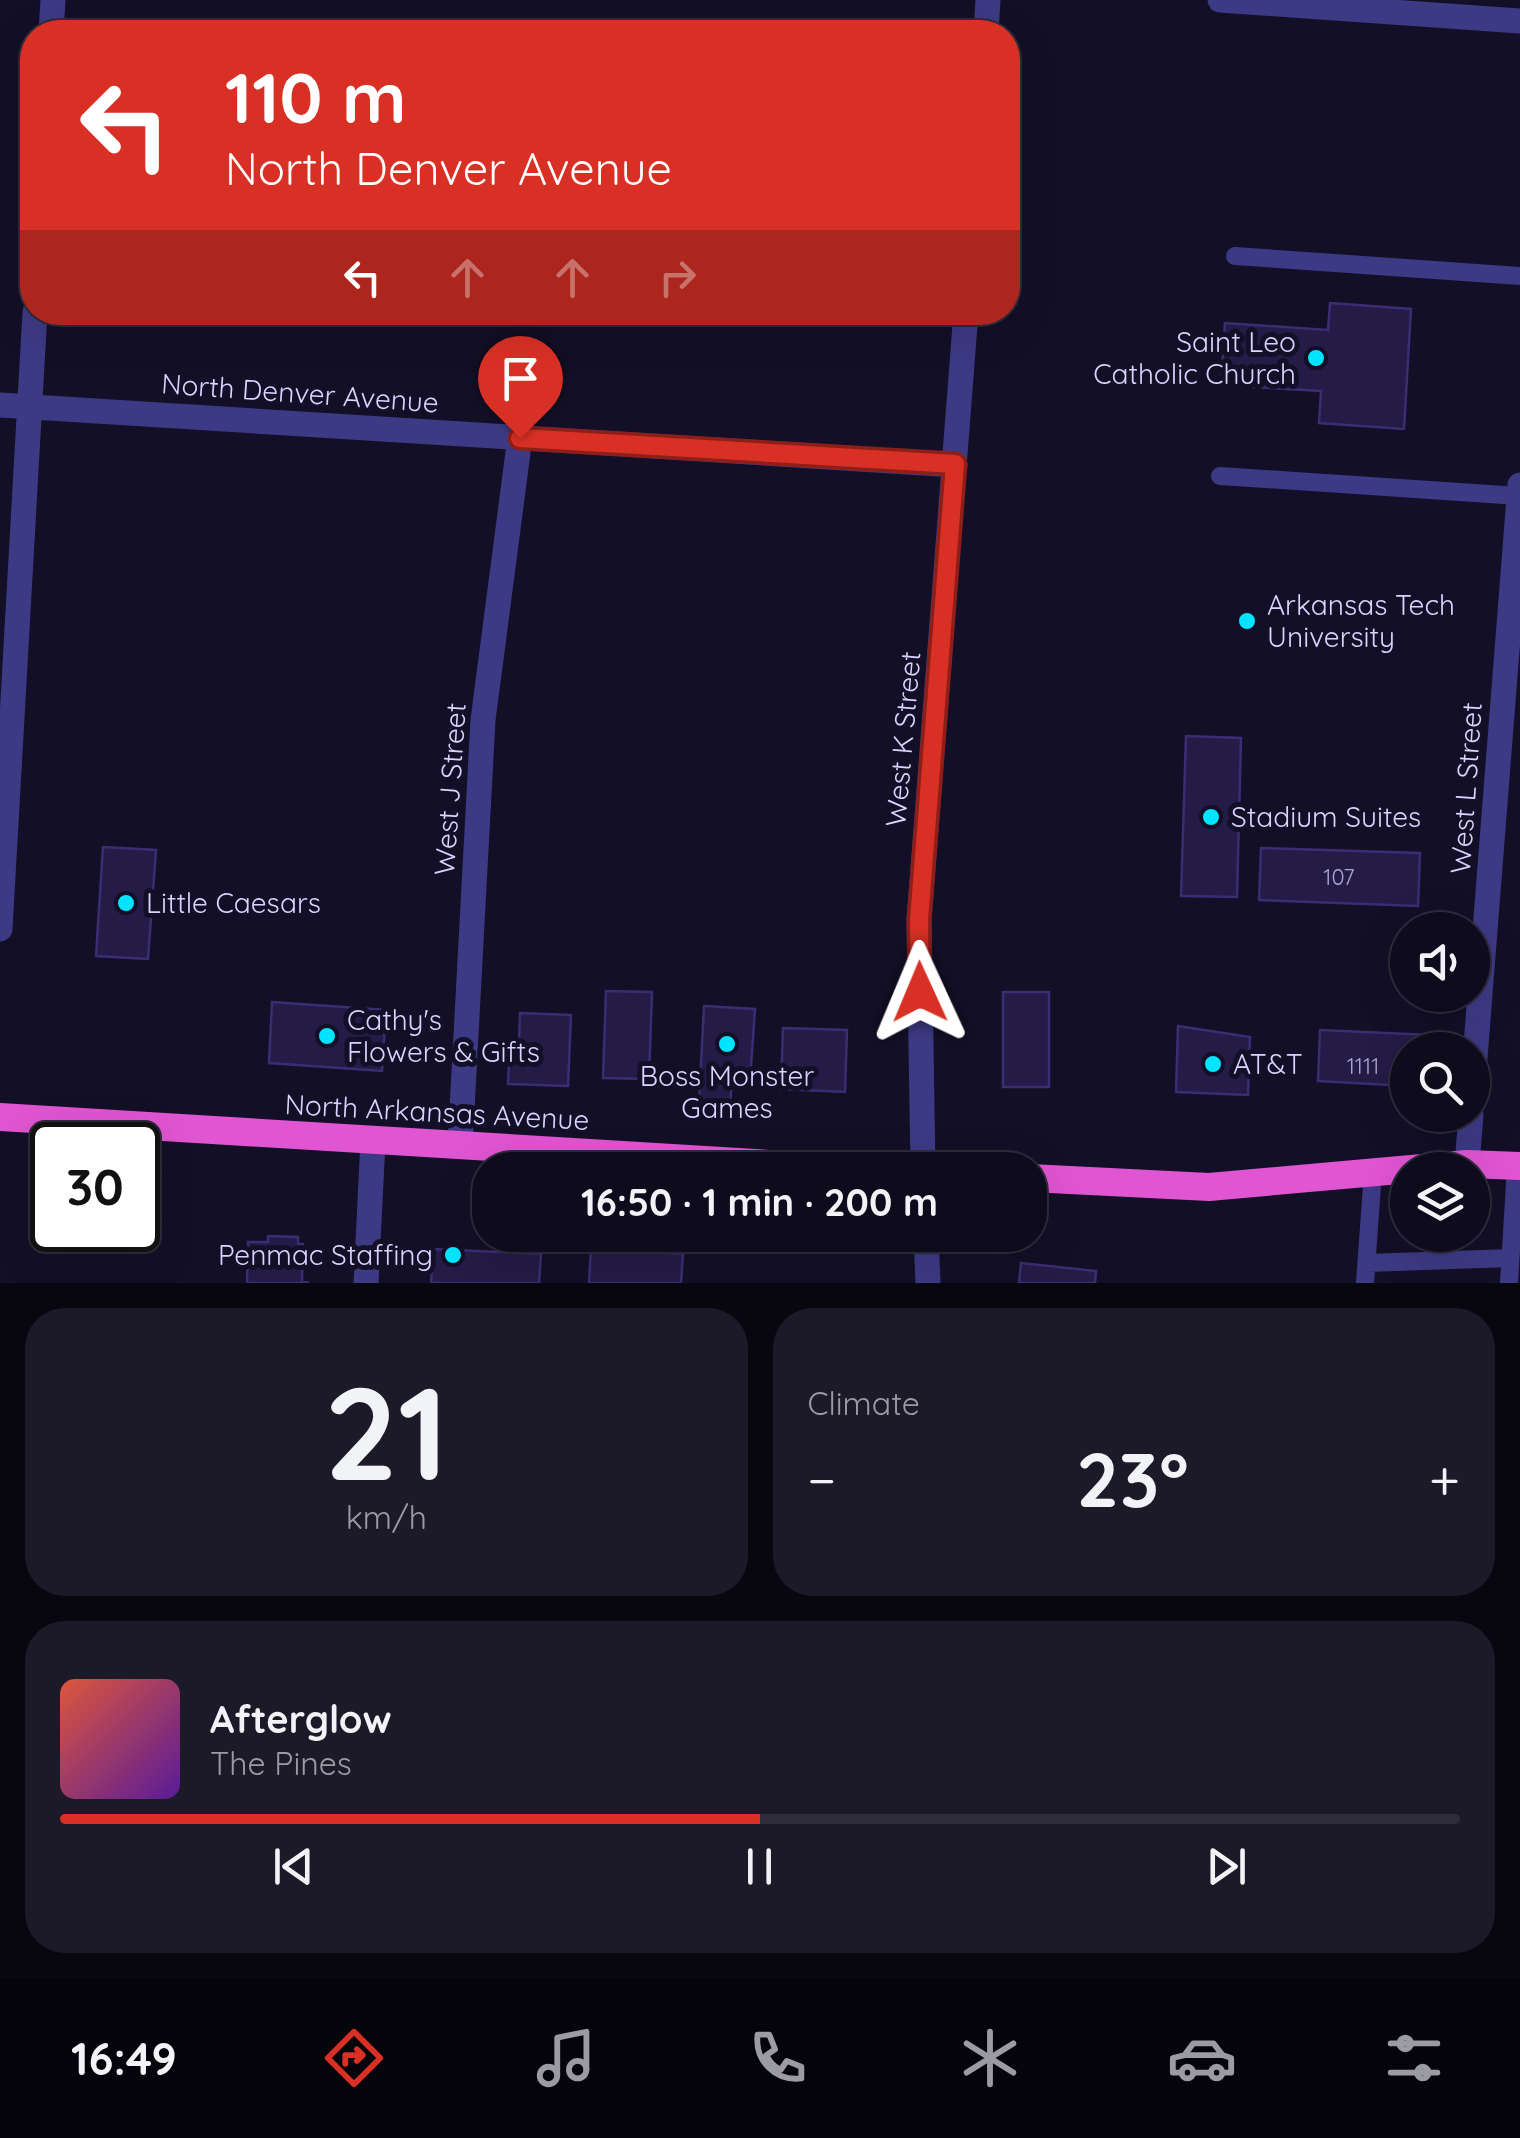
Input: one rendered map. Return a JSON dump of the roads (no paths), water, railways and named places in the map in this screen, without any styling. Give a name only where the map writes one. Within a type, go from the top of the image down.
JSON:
[{"type":"highway","name":"North Arkansas Avenue","points":[[0,1117],[562,1152]]},
{"type":"highway","points":[[1490,1165],[1518,1166]]},
{"type":"highway","points":[[1047,1179],[1209,1187],[1390,1171]]},
{"type":"street","points":[[1220,0],[1520,21]]},
{"type":"street","points":[[0,929],[35,325]]},
{"type":"street","name":"West K Street","points":[[923,1152],[919,920],[965,325]]},
{"type":"street","name":"North Denver Avenue","points":[[0,405],[955,464]]},
{"type":"street","name":"West J Street","points":[[460,1146],[483,720],[520,438]]},
{"type":"street","name":"West L Street","points":[[1477,1032],[1520,485]]},
{"type":"street","points":[[366,1283],[373,1141]]},
{"type":"street","points":[[927,1252],[928,1283]]},
{"type":"lane","points":[[1235,256],[1520,276]]},
{"type":"lane","points":[[1220,476],[1519,496]]},
{"type":"lane","points":[[1509,1283],[1518,1166]]},
{"type":"lane","points":[[1365,1283],[1373,1172]]},
{"type":"lane","points":[[1366,1263],[1510,1258]]},
{"type":"place","name":"Saint Leo Catholic Church","points":[[1316,358]]},
{"type":"place","name":"Arkansas Tech University","points":[[1247,621]]},
{"type":"place","name":"Stadium Suites","points":[[1211,817]]},
{"type":"place","name":"Little Caesars","points":[[126,903]]},
{"type":"place","name":"Cathy's Flowers & Gifts","points":[[327,1036]]},
{"type":"place","name":"Boss Monster Games","points":[[727,1044]]},
{"type":"place","name":"AT&T","points":[[1213,1064]]},
{"type":"place","name":"Penmac Staffing","points":[[453,1255]]}]
